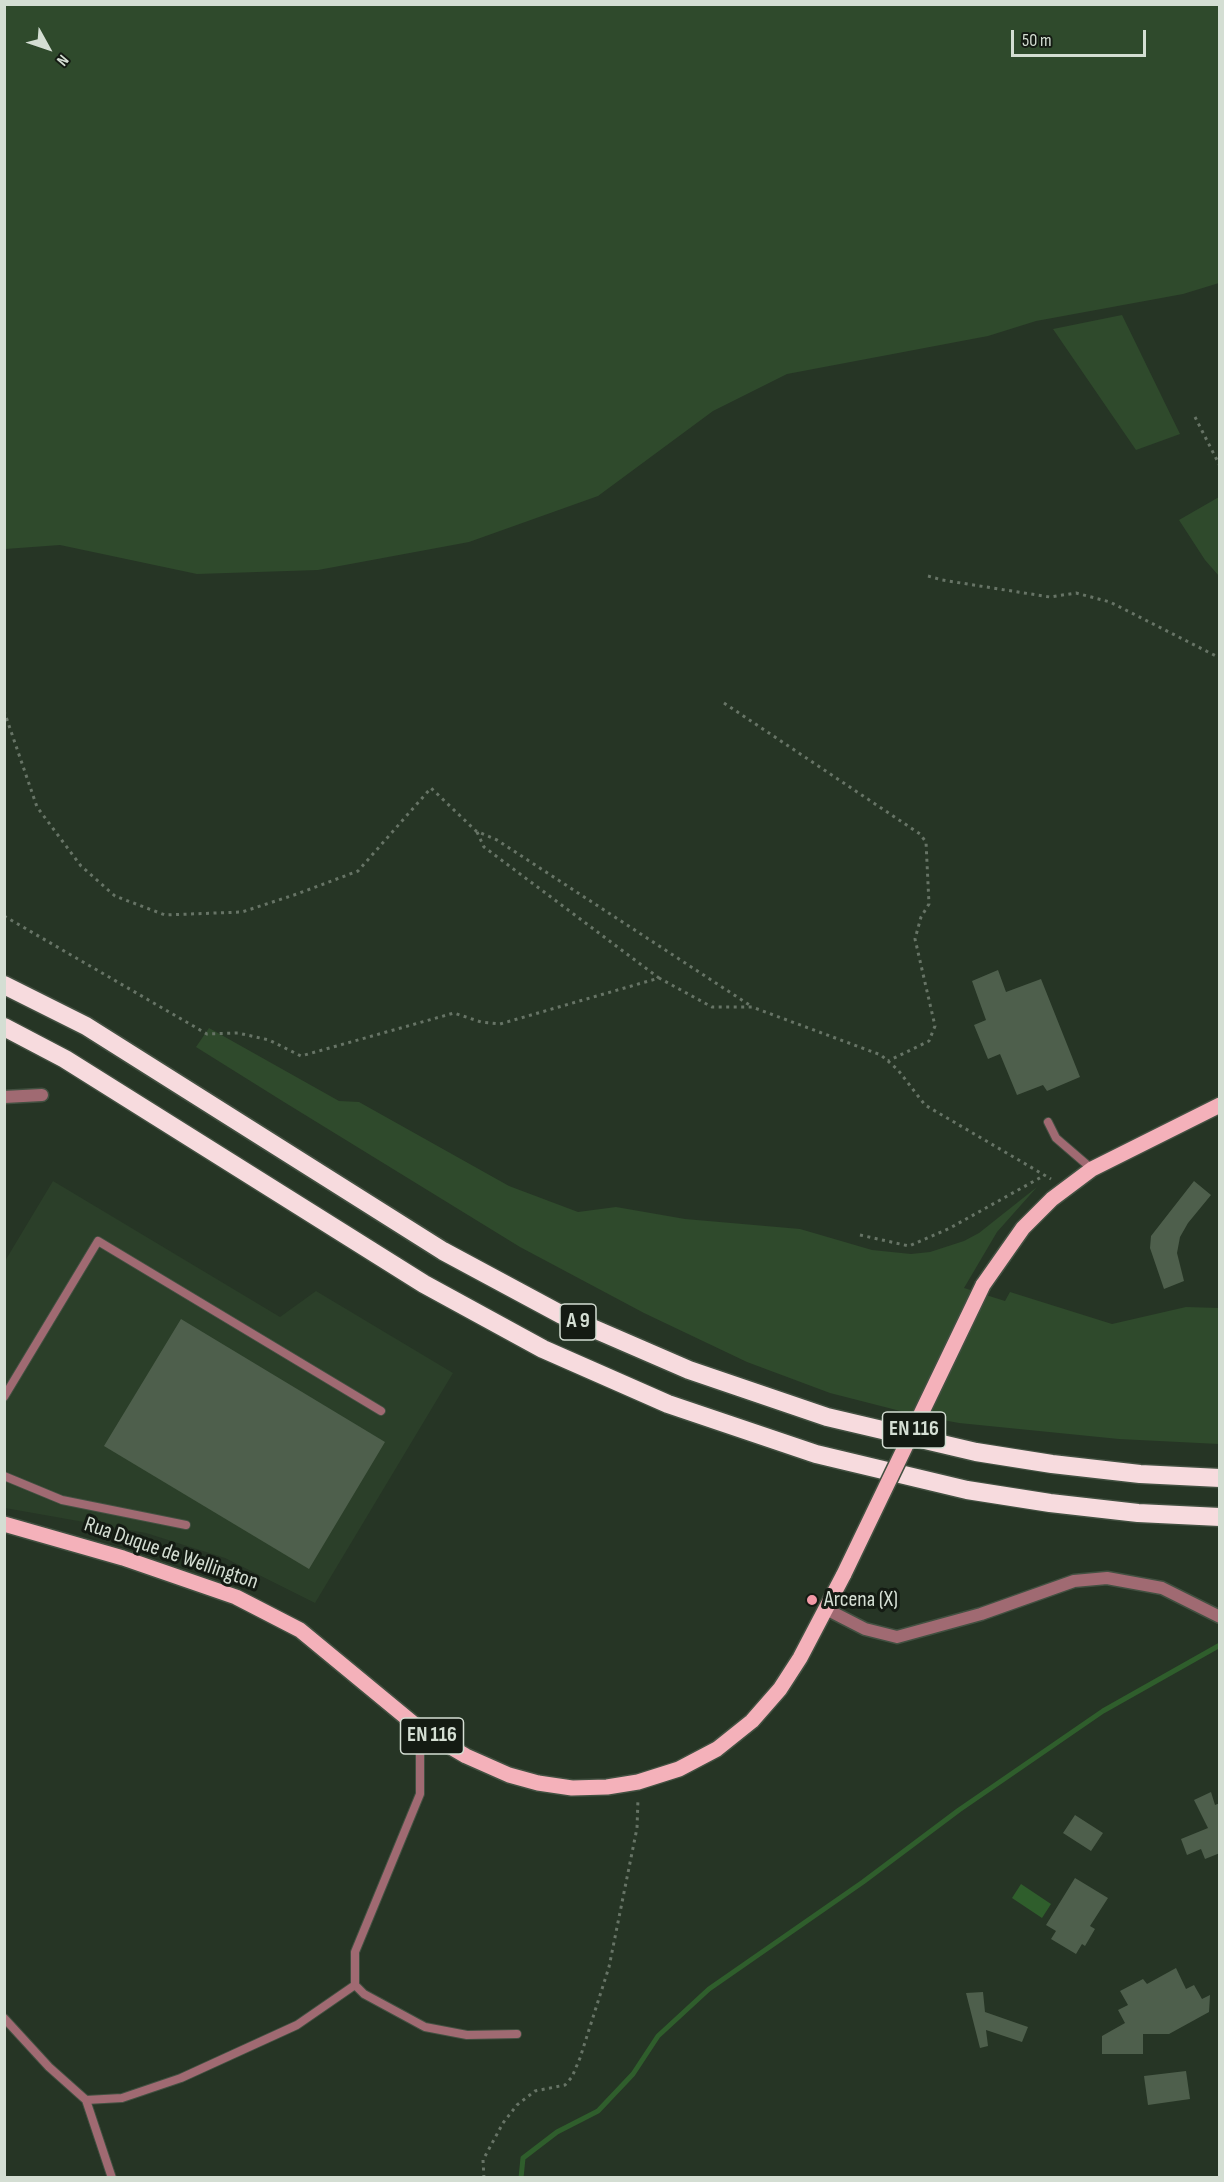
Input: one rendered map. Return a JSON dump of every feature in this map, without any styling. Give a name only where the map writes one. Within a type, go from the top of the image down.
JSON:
[{"type":"highway","name":"A 9","points":[[4,985],[86,1026],[443,1251],[562,1315],[689,1370],[827,1417],[976,1452],[1140,1474],[1220,1478]]},
{"type":"highway","name":"A 9","points":[[4,1027],[65,1059],[424,1284],[543,1349],[668,1404],[816,1454],[967,1490],[1050,1503],[1138,1513],[1220,1516]]},
{"type":"main road","name":"Rua Duque de Wellington","points":[[4,1524],[166,1572],[236,1597],[269,1612],[327,1650],[420,1729],[465,1756],[509,1775],[538,1783],[584,1788],[638,1782],[679,1769],[717,1749],[752,1721],[780,1689],[844,1575],[983,1285],[1023,1228],[1092,1169],[1220,1105]]},
{"type":"street","points":[[4,1097],[42,1095]]},
{"type":"street","points":[[826,1609],[865,1629],[897,1636],[981,1614],[1074,1581],[1107,1578],[1144,1582],[1162,1588],[1220,1617]]},
{"type":"lane","points":[[1048,1122],[1056,1138],[1092,1169]]},
{"type":"lane","points":[[4,1397],[98,1241],[381,1411]]},
{"type":"lane","points":[[4,1476],[62,1500],[186,1524]]},
{"type":"lane","points":[[420,1729],[420,1794],[355,1952],[355,1985],[364,1994],[425,2027],[467,2035],[517,2034]]},
{"type":"lane","points":[[86,2100],[122,2098],[181,2078],[297,2025],[355,1985]]},
{"type":"lane","points":[[4,2018],[49,2067],[86,2100],[112,2178]]},
{"type":"path","points":[[1195,417],[1220,466]]},
{"type":"path","points":[[928,576],[1050,597],[1076,593],[1110,602],[1220,658]]},
{"type":"path","points":[[724,703],[920,834],[926,842],[929,904],[921,917],[915,939],[935,1026],[929,1041],[888,1061]]},
{"type":"path","points":[[4,711],[37,807],[81,866],[115,896],[165,915],[242,912],[358,871],[431,788],[476,831],[484,847],[659,978],[712,1007],[752,1007]]},
{"type":"path","points":[[476,831],[497,840],[752,1007],[881,1055],[925,1105],[1045,1175],[1065,1190]]},
{"type":"path","points":[[4,916],[207,1034],[238,1034],[269,1040],[301,1056],[454,1013],[481,1022],[500,1024],[659,978]]},
{"type":"path","points":[[860,1236],[909,1246],[950,1228],[1045,1175]]},
{"type":"path","points":[[484,2178],[483,2160],[503,2123],[517,2105],[535,2091],[565,2085],[572,2077],[580,2058],[609,1967],[637,1828],[638,1782]]},
{"type":"shaded area","points":[[5,4],[1219,5],[1219,283],[1183,294],[1036,321],[988,336],[787,374],[713,411],[598,496],[469,542],[318,570],[197,574],[60,545],[5,549]]},
{"type":"shaded area","points":[[1122,315],[1180,434],[1136,450],[1053,329]]},
{"type":"shaded area","points":[[1219,497],[1219,576],[1205,560],[1179,520]]},
{"type":"shaded area","points":[[209,1028],[339,1101],[359,1102],[509,1186],[578,1212],[616,1207],[685,1219],[800,1229],[872,1250],[911,1254],[930,1252],[964,1241],[979,1233],[1037,1187],[997,1232],[964,1288],[1005,1301],[1010,1292],[1112,1324],[1186,1307],[1219,1308],[1219,1444],[1119,1439],[959,1423],[916,1415],[830,1393],[747,1362],[644,1313],[520,1247],[284,1102],[196,1047]]},
{"type":"shaded area","points":[[53,1181],[280,1317],[316,1291],[453,1373],[315,1603],[225,1558],[146,1533],[5,1508],[5,1261]]},
{"type":"shaded area","points":[[1021,1884],[1051,1904],[1042,1918],[1012,1898]]},
{"type":"building","points":[[998,970],[1006,992],[1041,979],[1080,1077],[1047,1091],[1043,1085],[1017,1095],[1000,1054],[988,1059],[974,1025],[986,1020],[972,981]]},
{"type":"building","points":[[1194,1181],[1211,1195],[1188,1223],[1180,1237],[1177,1253],[1184,1281],[1164,1289],[1150,1248],[1151,1236]]},
{"type":"building","points":[[181,1319],[385,1442],[309,1569],[104,1446]]},
{"type":"building","points":[[1211,1792],[1215,1805],[1220,1803],[1220,1853],[1205,1859],[1201,1849],[1187,1855],[1181,1839],[1208,1828],[1194,1800]]},
{"type":"building","points":[[1075,1815],[1103,1833],[1091,1851],[1063,1833]]},
{"type":"building","points":[[1075,1878],[1108,1898],[1090,1926],[1095,1929],[1085,1946],[1082,1944],[1076,1954],[1051,1939],[1056,1931],[1046,1925]]},
{"type":"building","points":[[1176,1968],[1186,1989],[1194,1985],[1202,1999],[1210,1995],[1209,2012],[1169,2034],[1143,2034],[1143,2054],[1102,2054],[1102,2036],[1125,2023],[1118,2010],[1128,2005],[1120,1991],[1143,1979],[1147,1984]]},
{"type":"building","points":[[983,1992],[985,2012],[1028,2027],[1022,2042],[986,2030],[988,2046],[980,2048],[966,1993]]},
{"type":"building","points":[[1186,2071],[1190,2099],[1148,2105],[1144,2076]]},
{"type":"waterway","points":[[521,2178],[523,2158],[557,2132],[598,2111],[633,2074],[658,2036],[709,1989],[863,1882],[959,1810],[1103,1711],[1220,1645]]},
{"type":"place","name":"Arcena (X)","points":[[812,1600]]}]
